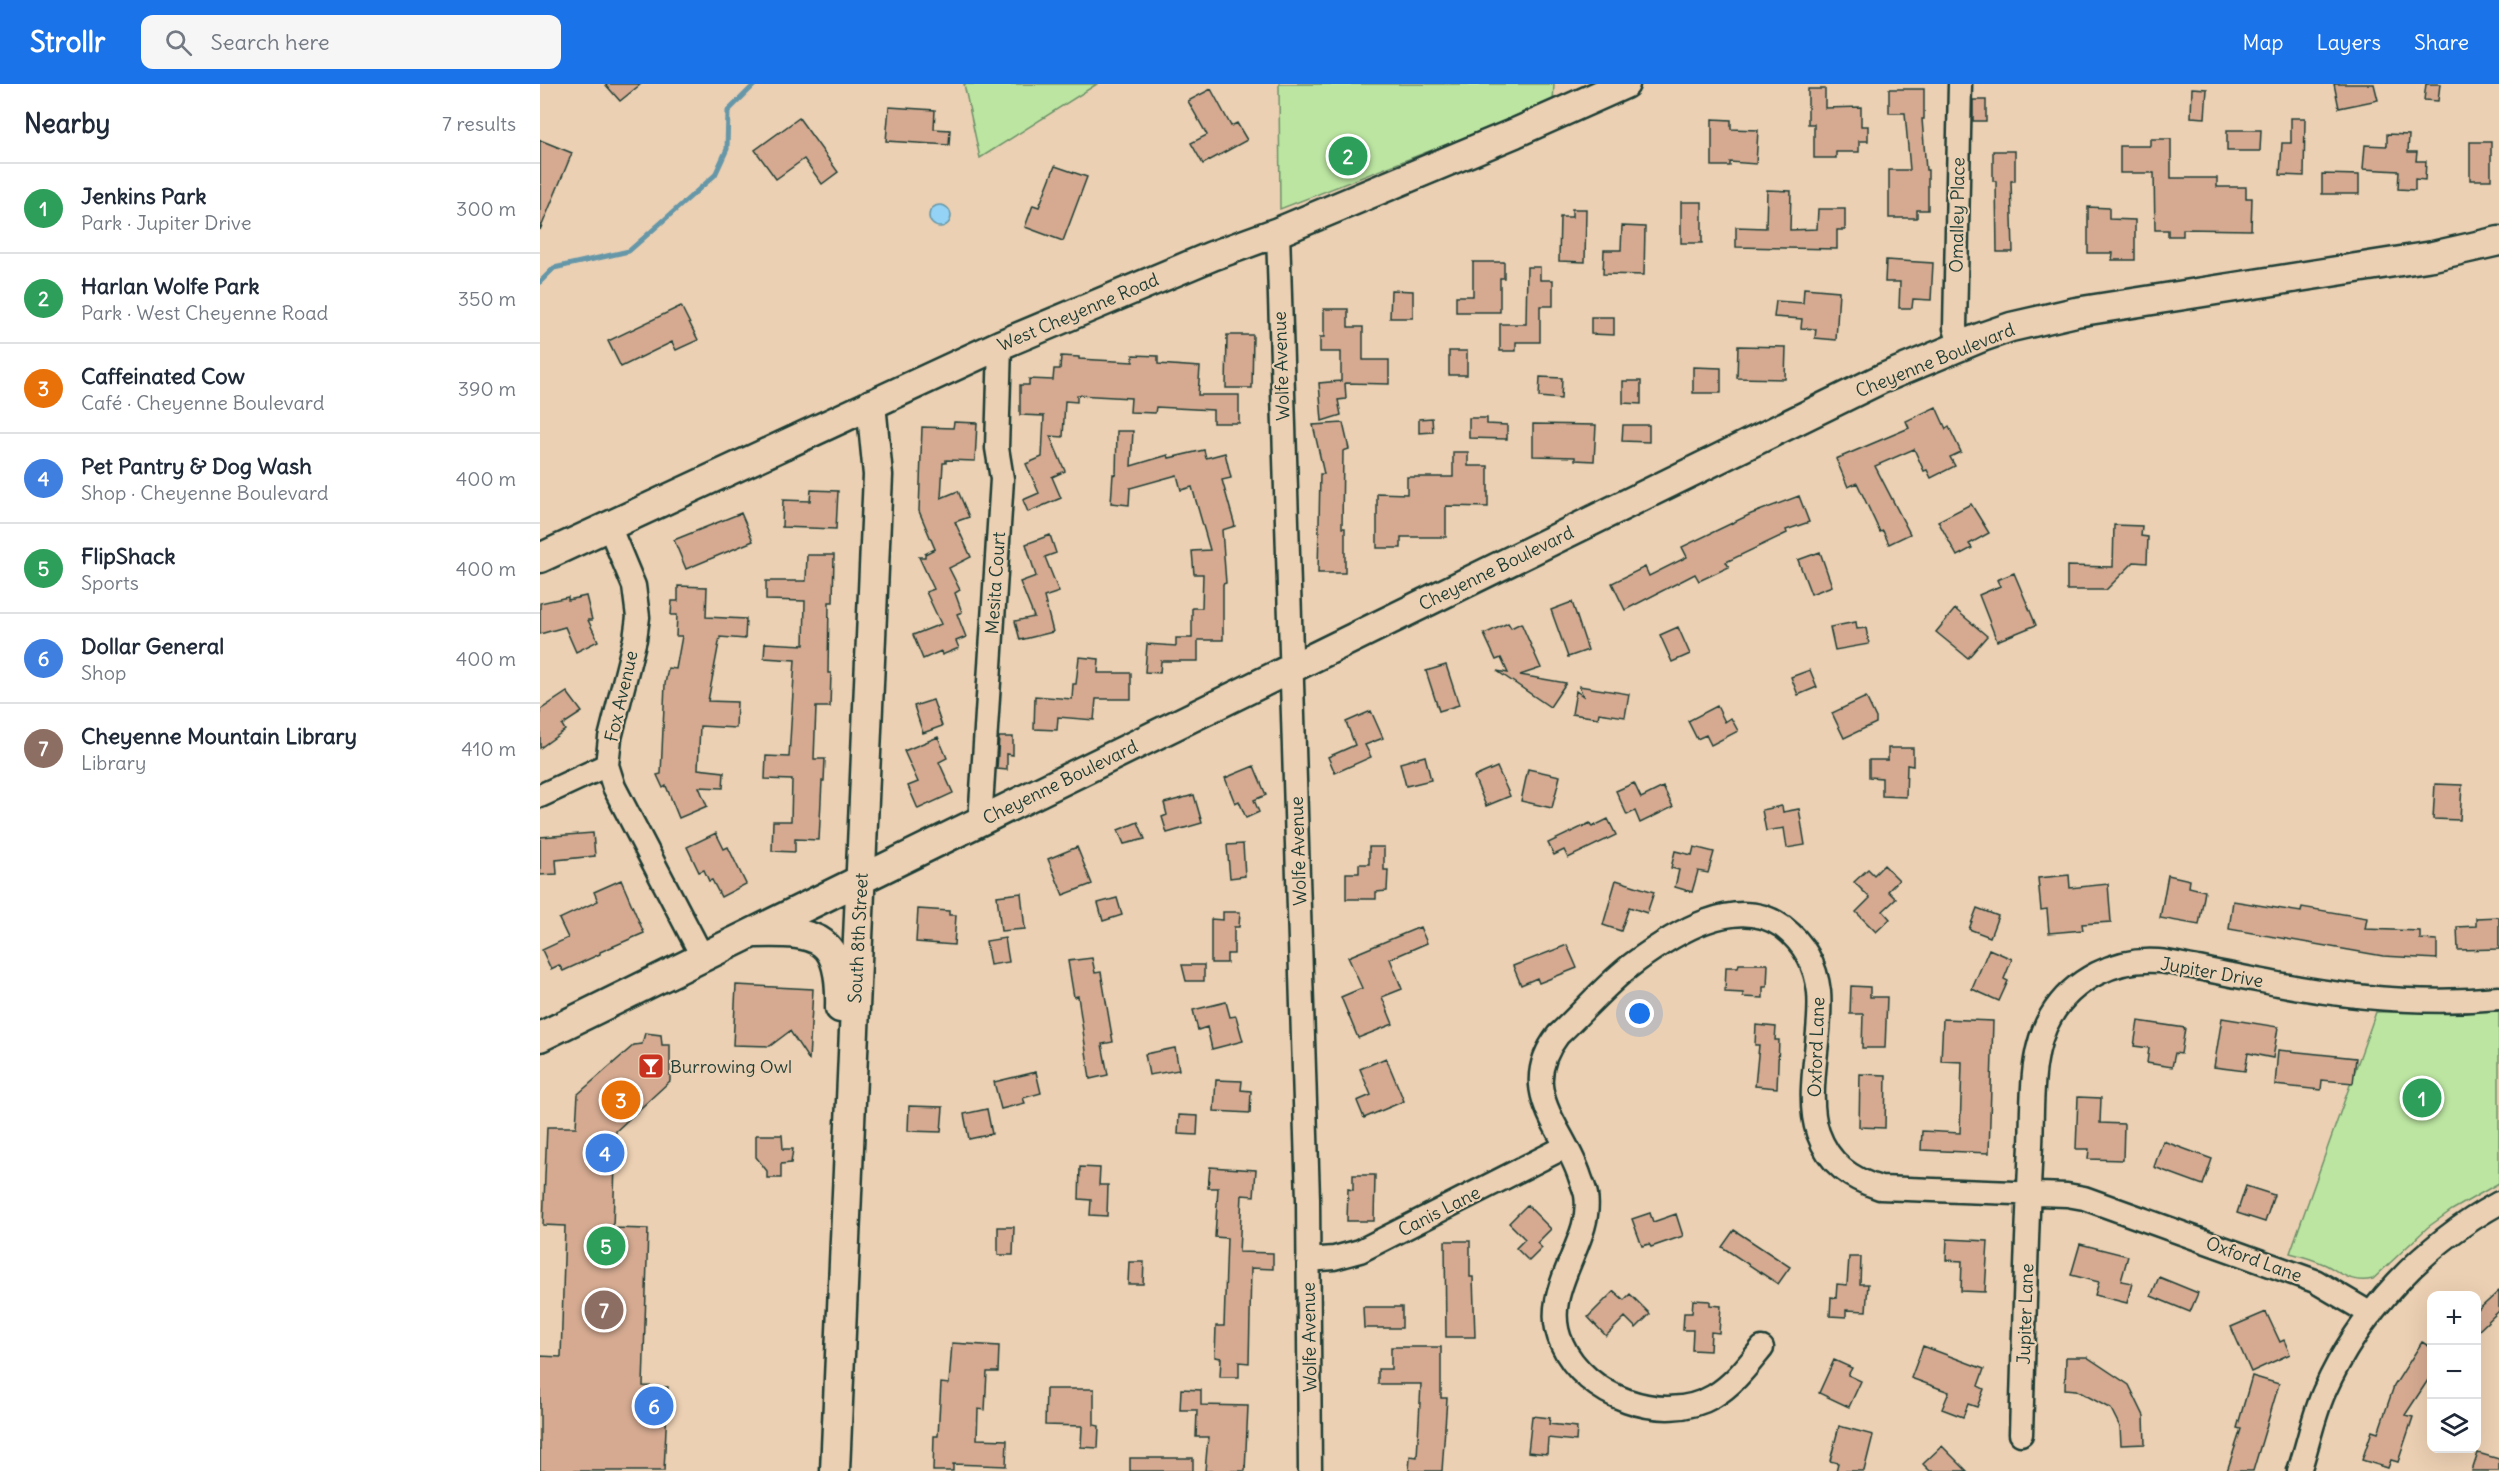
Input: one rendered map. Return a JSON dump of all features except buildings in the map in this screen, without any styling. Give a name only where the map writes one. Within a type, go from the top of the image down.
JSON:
[{"type":"main road","name":"West Cheyenne Road","points":[[540,558],[1000,345],[1212,255],[1278,232],[1523,130],[1625,84]]},
{"type":"main road","name":"Cheyenne Boulevard","points":[[540,1037],[1881,379],[1960,345],[2011,327],[2076,312],[2433,256],[2499,241]]},
{"type":"main road","name":"South 8th Street","points":[[835,1471],[878,475],[871,404]]},
{"type":"main road","points":[[750,933],[786,932],[816,938],[834,954],[841,989],[840,1038],[853,1060]]},
{"type":"street","name":"Omalley Place","points":[[1960,84],[1955,328],[1960,345]]},
{"type":"street","name":"Wolfe Avenue","points":[[1278,232],[1308,1260],[1310,1471]]},
{"type":"street","name":"Mesita Court","points":[[980,822],[1002,480],[997,448],[1000,345]]},
{"type":"street","name":"Fox Avenue","points":[[609,526],[634,586],[638,616],[635,639],[610,738],[608,765],[614,787],[702,956]]},
{"type":"street","points":[[540,796],[608,765]]},
{"type":"street","name":"Oxford Lane","points":[[1762,1348],[1734,1381],[1712,1397],[1692,1404],[1666,1407],[1643,1406],[1620,1398],[1595,1386],[1575,1366],[1561,1344],[1556,1322],[1557,1298],[1581,1232],[1586,1196],[1580,1174],[1545,1110],[1542,1091],[1542,1070],[1549,1047],[1558,1035],[1633,964],[1689,928],[1715,918],[1740,914],[1762,918],[1780,925],[1796,937],[1815,968],[1819,994],[1814,1108],[1818,1133],[1828,1153],[1843,1170],[1858,1181],[1880,1188],[2067,1195],[2100,1203],[2315,1281],[2372,1314]]},
{"type":"street","name":"Jupiter Drive","points":[[2028,1194],[2035,1068],[2050,1017],[2067,995],[2085,980],[2110,968],[2133,961],[2159,961],[2360,997],[2439,1000],[2499,998]]},
{"type":"street","name":"Canis Lane","points":[[1308,1260],[1334,1258],[1360,1251],[1566,1147]]},
{"type":"street","name":"Jupiter Lane","points":[[2021,1434],[2028,1194]]},
{"type":"street","points":[[2299,1471],[2325,1392],[2340,1362],[2387,1293],[2416,1264],[2458,1229],[2499,1203]]},
{"type":"green space","points":[[964,84],[1097,84],[980,158]]},
{"type":"green space","points":[[1279,84],[1554,84],[1553,103],[1280,209]]},
{"type":"green space","points":[[2499,1011],[2499,1183],[2452,1210],[2428,1227],[2373,1279],[2353,1279],[2322,1263],[2290,1253],[2376,1012]]},
{"type":"water","points":[[940,205],[948,208],[951,216],[948,224],[940,227],[932,224],[929,216],[932,208]]},
{"type":"waterway","points":[[540,282],[554,268],[629,251],[715,175],[727,149],[728,111],[755,84]]},
{"type":"place","name":"Harlan Wolfe Park","points":[[1348,156]]},
{"type":"place","name":"Burrowing Owl","points":[[651,1066]]},
{"type":"place","name":"Jenkins Park","points":[[2422,1098]]},
{"type":"place","name":"Caffeinated Cow","points":[[621,1100]]},
{"type":"place","name":"Pet Pantry & Dog Wash","points":[[605,1153]]},
{"type":"place","name":"FlipShack","points":[[606,1246]]},
{"type":"place","name":"Cheyenne Mountain Library","points":[[604,1310]]},
{"type":"place","name":"Dollar General","points":[[654,1406]]}]
